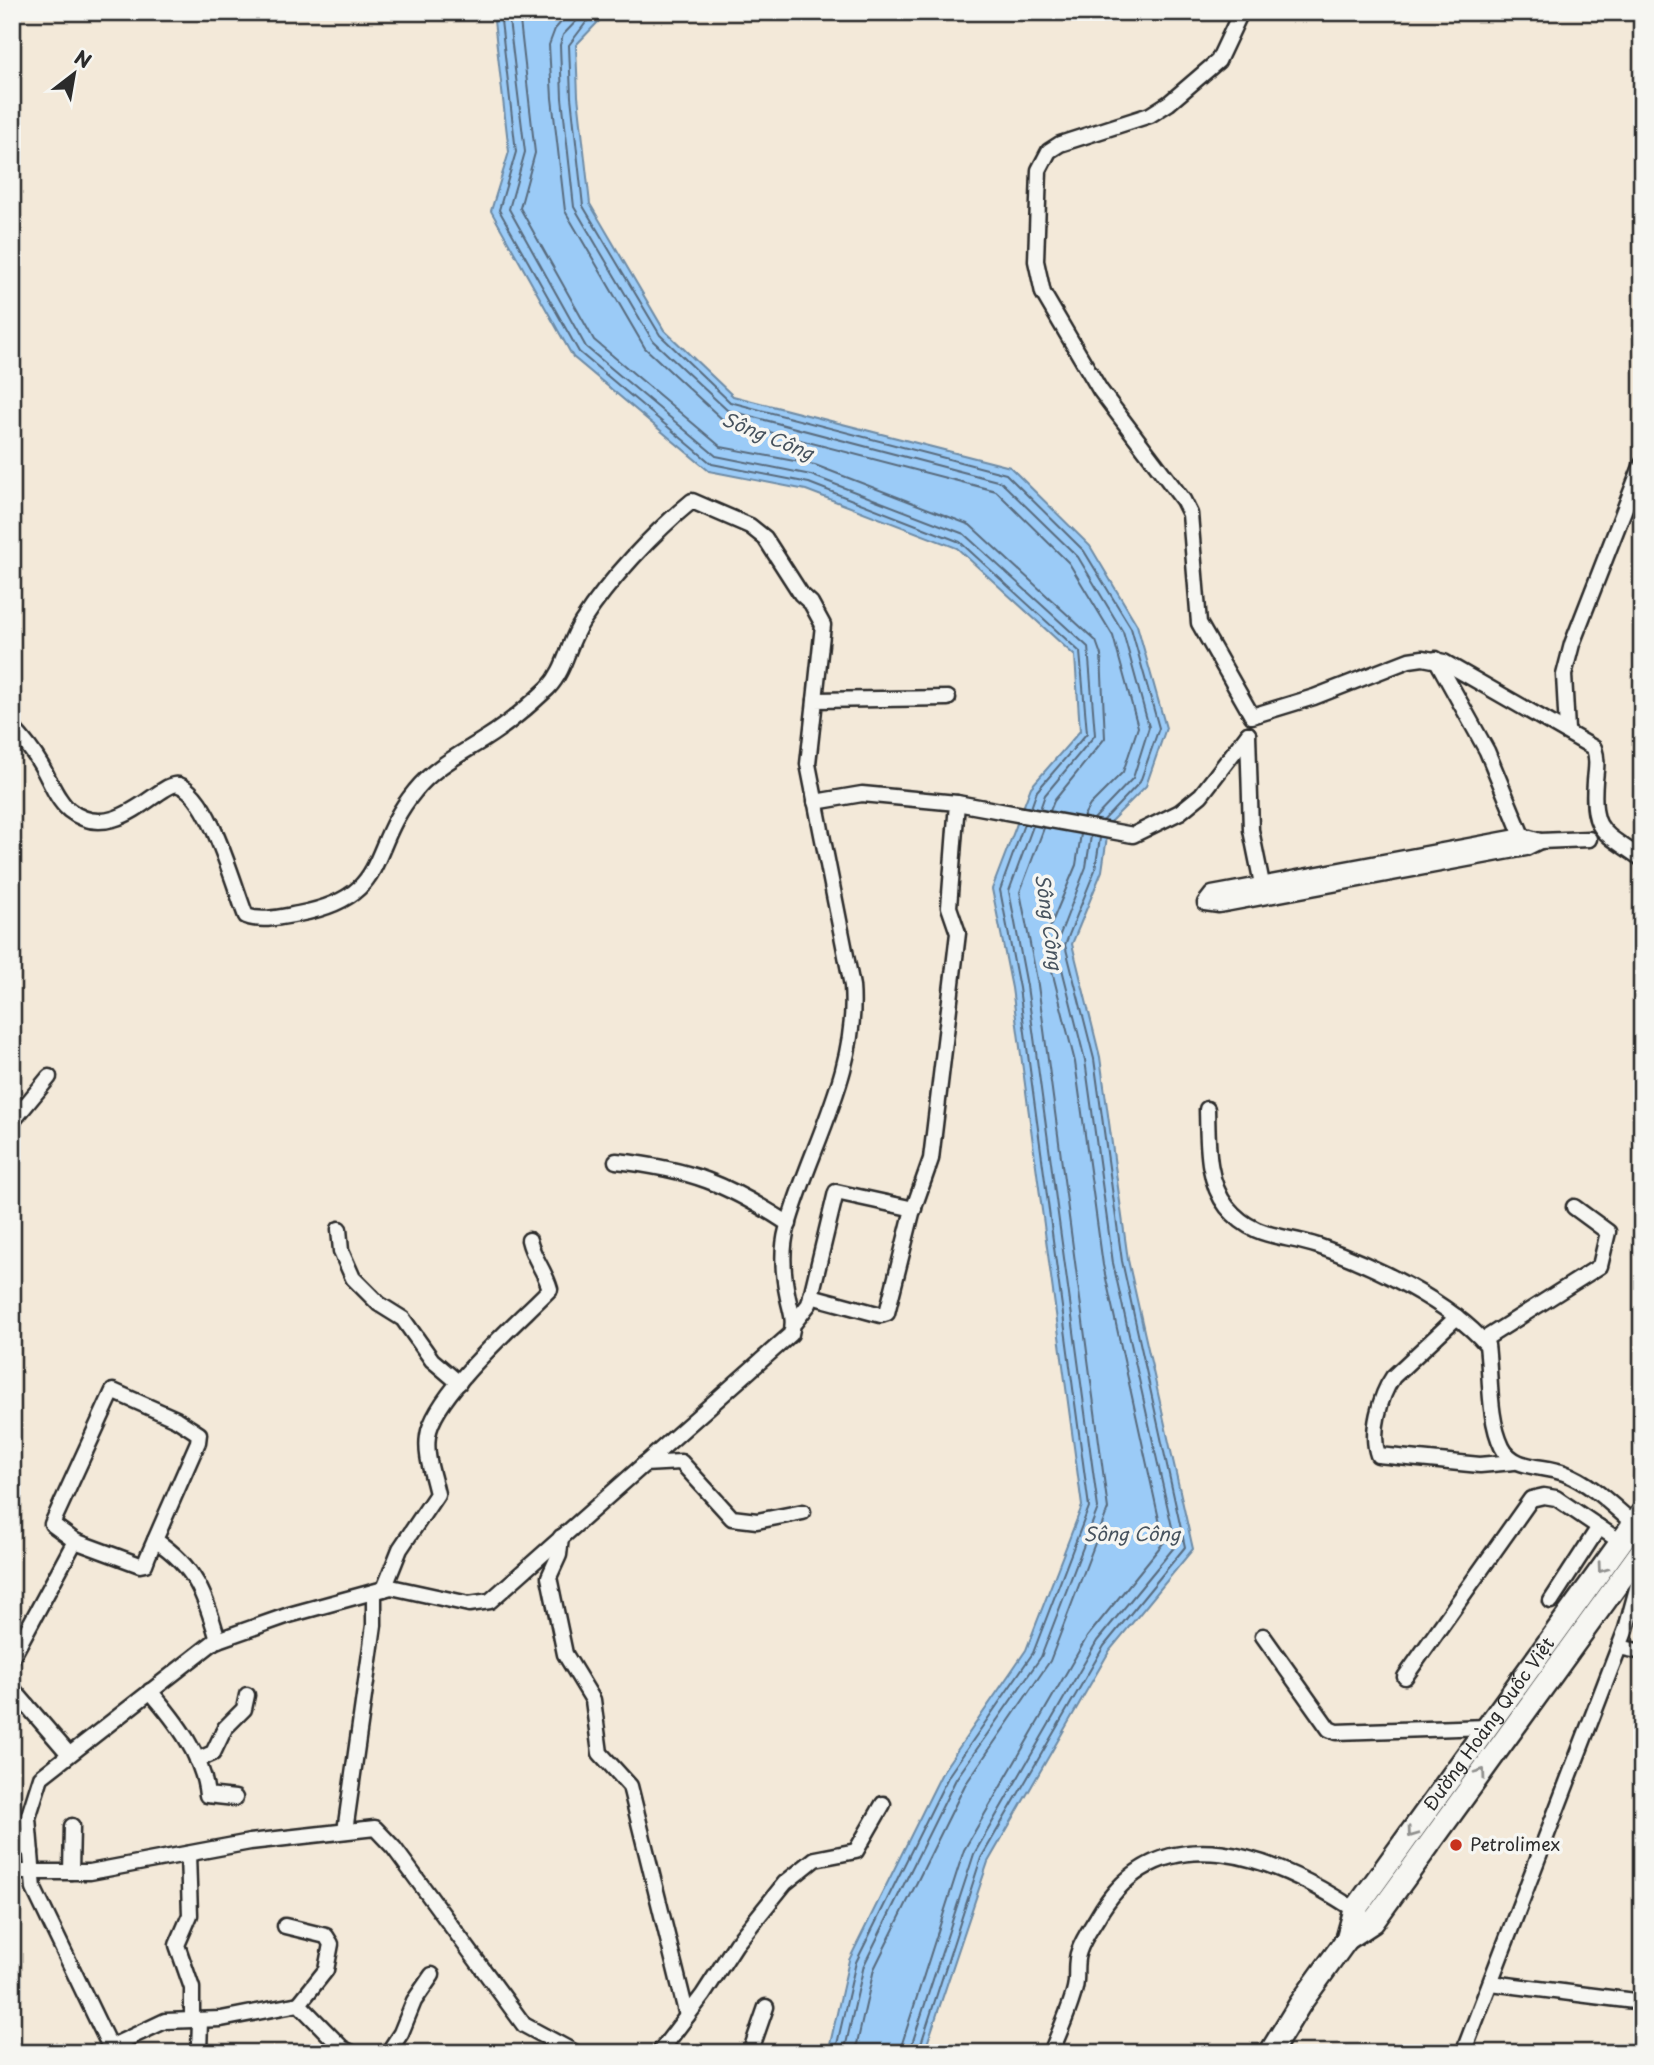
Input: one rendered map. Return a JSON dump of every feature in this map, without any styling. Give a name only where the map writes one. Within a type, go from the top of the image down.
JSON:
[{"type":"highway","name":"Đường Hoàng Quốc Việt","points":[[1364,1916],[1488,1727],[1634,1535]]},
{"type":"highway","name":"Đường Hoàng Quốc Việt","points":[[1270,2053],[1300,2004],[1634,1535]]},
{"type":"street","points":[[1241,12],[1217,61],[1158,111],[1049,150],[1039,170],[1036,261],[1043,293],[1100,390],[1190,513],[1199,623],[1252,716],[1248,734],[1251,830],[1262,884]]},
{"type":"street","points":[[1561,727],[1564,675],[1572,643],[1642,464]]},
{"type":"street","points":[[12,727],[29,745],[68,809],[82,817],[121,817],[141,808],[165,787],[179,785],[186,789],[214,831],[246,916],[262,919],[279,917],[334,904],[362,887],[372,875],[386,841],[414,792],[446,762],[489,737],[549,687],[565,663],[581,623],[649,543],[692,501],[750,526],[765,538],[801,594],[811,603],[823,625],[816,700],[807,750],[852,986],[854,1011],[846,1059],[789,1224],[782,1265],[795,1322]]},
{"type":"street","points":[[1252,716],[1314,697],[1409,660],[1436,659],[1538,714],[1594,748],[1598,760],[1592,812],[1601,829],[1599,838]]},
{"type":"street","points":[[1436,659],[1487,751],[1524,842]]},
{"type":"street","points":[[816,700],[948,698]]},
{"type":"street","points":[[815,802],[862,794],[957,803],[1128,834],[1153,828],[1201,795],[1248,734]]},
{"type":"street","points":[[810,1296],[885,1315],[914,1209],[931,1159],[955,976],[958,933],[949,907],[957,803]]},
{"type":"street","points":[[1524,842],[1219,905],[1205,903],[1212,894],[1262,884],[1524,842],[1599,838],[1642,859]]},
{"type":"street","points":[[12,1122],[49,1077]]},
{"type":"street","points":[[1208,1110],[1213,1176],[1232,1212],[1254,1230],[1282,1240],[1313,1244],[1374,1268],[1457,1317],[1483,1340],[1487,1345],[1496,1424],[1502,1447],[1514,1462]]},
{"type":"street","points":[[616,1161],[658,1166],[721,1184],[789,1224]]},
{"type":"street","points":[[285,1926],[326,1936],[331,1944],[326,1970],[299,2004],[196,2020],[164,2021],[108,2050],[34,1889],[28,1818],[41,1777],[218,1640],[289,1615],[391,1587],[469,1604],[490,1601],[791,1334],[795,1322],[809,1304],[836,1192],[914,1209]]},
{"type":"street","points":[[1483,1340],[1600,1266],[1608,1232],[1574,1207]]},
{"type":"street","points":[[339,1229],[341,1251],[353,1278],[379,1304],[403,1320],[432,1360],[459,1382]]},
{"type":"street","points":[[345,1831],[379,1591],[400,1549],[437,1494],[428,1461],[427,1438],[431,1422],[459,1382],[550,1289],[547,1278],[533,1257],[529,1240]]},
{"type":"street","points":[[1457,1317],[1385,1387],[1374,1445],[1378,1455],[1480,1465],[1514,1462],[1567,1474],[1587,1485],[1634,1535]]},
{"type":"street","points":[[115,1391],[176,1419],[199,1434],[198,1442],[155,1540],[145,1564],[140,1565],[75,1541],[54,1528],[54,1519],[111,1392],[115,1391]]},
{"type":"street","points":[[644,1464],[681,1462],[732,1518],[757,1521],[803,1512]]},
{"type":"street","points":[[1405,1677],[1531,1499],[1544,1496],[1556,1499],[1599,1527],[1634,1535]]},
{"type":"street","points":[[1552,1601],[1599,1527]]},
{"type":"street","points":[[561,1538],[559,1555],[549,1577],[565,1654],[593,1700],[600,1754],[630,1786],[687,2016]]},
{"type":"street","points":[[155,1540],[194,1576],[203,1590],[218,1640]]},
{"type":"street","points":[[12,1658],[75,1541]]},
{"type":"street","points":[[1463,2053],[1619,1647],[1642,1570]]},
{"type":"street","points":[[1263,1636],[1329,1729],[1336,1732],[1488,1727]]},
{"type":"street","points":[[1619,1647],[1642,1652]]},
{"type":"street","points":[[12,1688],[68,1754]]},
{"type":"street","points":[[150,1690],[184,1736],[197,1760],[207,1795],[235,1797]]},
{"type":"street","points":[[197,1760],[213,1753],[225,1728],[244,1709],[247,1695]]},
{"type":"street","points":[[659,2053],[736,1944],[785,1883],[815,1859],[856,1851],[883,1804]]},
{"type":"street","points":[[71,1872],[72,1826]]},
{"type":"street","points":[[12,1872],[109,1869],[250,1842],[375,1828],[394,1848],[524,2025],[576,2053]]},
{"type":"street","points":[[12,1836],[31,1852]]},
{"type":"street","points":[[188,1854],[190,1915],[177,1945],[192,1988],[199,2053]]},
{"type":"street","points":[[1051,2053],[1075,1990],[1079,1950],[1106,1901],[1122,1882],[1157,1858],[1216,1854],[1256,1859],[1304,1880],[1364,1916]]},
{"type":"street","points":[[388,2053],[401,2033],[414,2001],[432,1975]]},
{"type":"street","points":[[1491,1983],[1642,2002]]},
{"type":"street","points":[[299,2004],[342,2048],[352,2053]]},
{"type":"street","points":[[750,2053],[766,2007]]},
{"type":"water","name":"Sông Công","points":[[493,12],[602,12],[600,20],[576,45],[578,96],[590,204],[664,330],[733,396],[1010,467],[1090,546],[1137,625],[1166,728],[1146,786],[1109,823],[1102,871],[1072,944],[1100,1057],[1128,1260],[1193,1549],[1110,1650],[988,1862],[924,2053],[828,2053],[849,1960],[943,1771],[1026,1650],[1082,1506],[1012,988],[992,889],[1031,787],[1080,731],[1075,656],[957,548],[806,490],[709,471],[573,357],[491,211],[509,152]]},
{"type":"place","name":"Petrolimex","points":[[1456,1845]]}]
